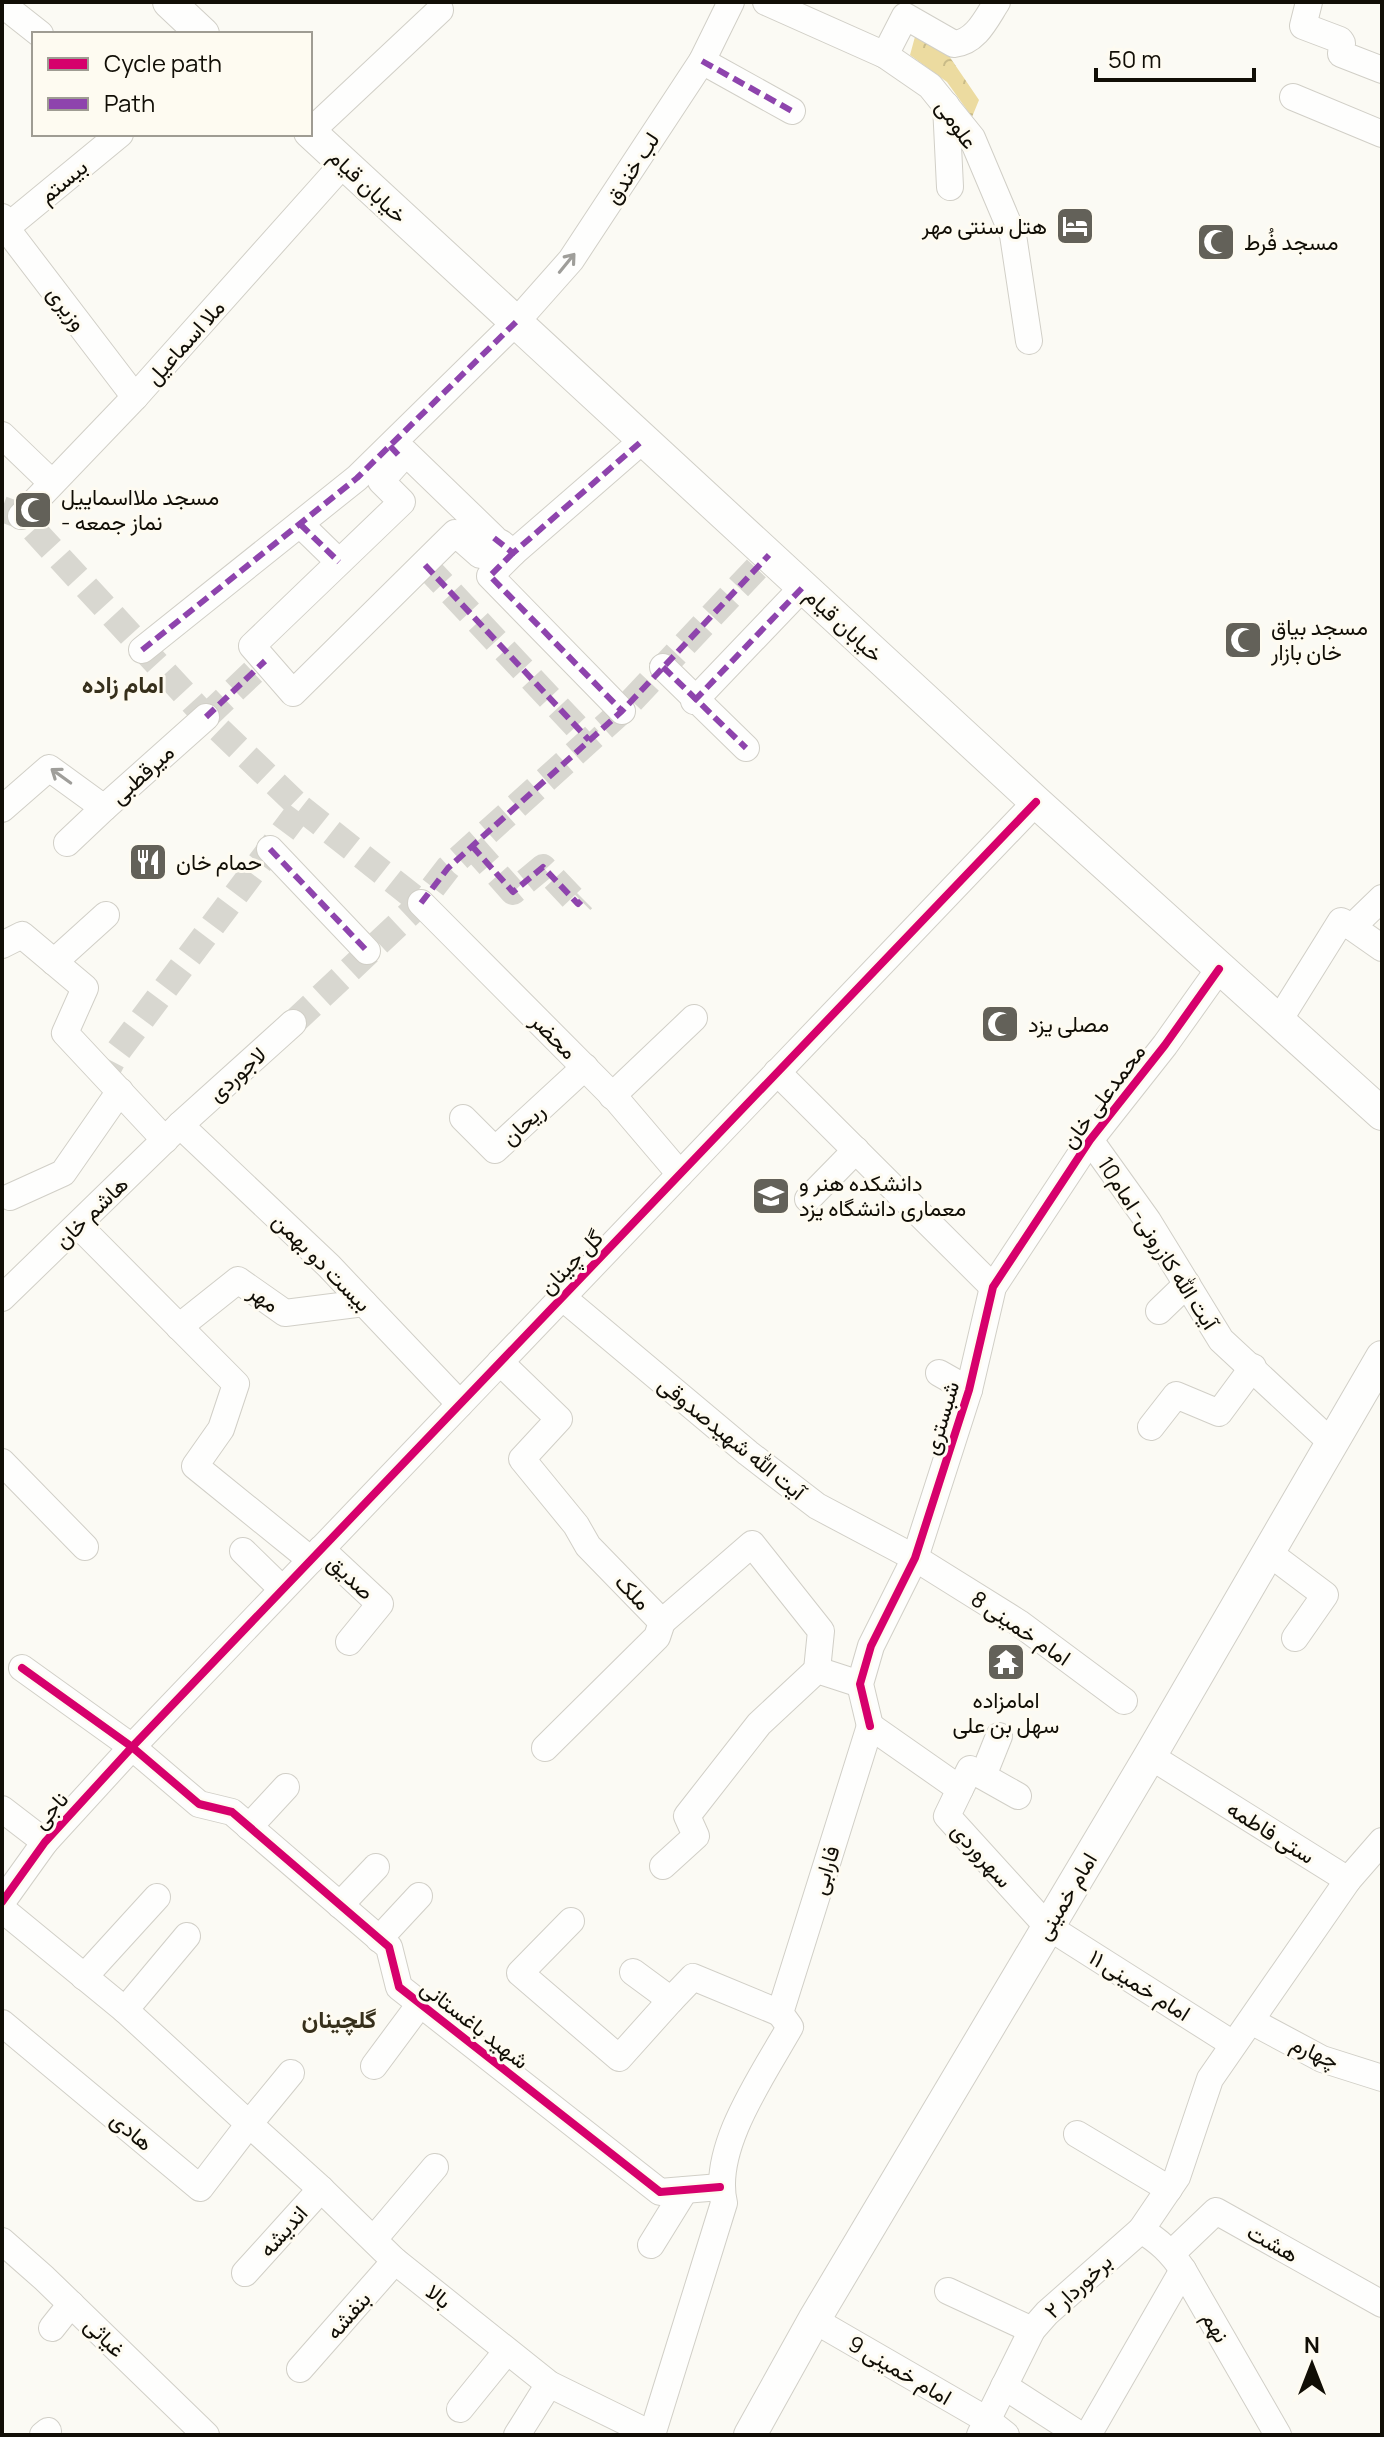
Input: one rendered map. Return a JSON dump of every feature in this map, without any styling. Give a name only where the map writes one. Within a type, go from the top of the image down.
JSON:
[{"type":"main road","points":[[169,2],[201,32]]},
{"type":"main road","name":"خیابان قیام","points":[[312,134],[1036,802],[1382,1114]]},
{"type":"main road","name":"امام خمینی","points":[[750,2435],[814,2320],[1150,1756],[1382,1357]]},
{"type":"street","name":"لب خندق","points":[[142,650],[357,478],[396,452],[516,322],[571,260],[702,61],[731,2]]},
{"type":"street","name":"علومی","points":[[766,2],[885,55],[930,86],[972,138],[1013,235],[1029,341]]},
{"type":"street","points":[[885,55],[905,16],[959,44],[978,30],[997,2]]},
{"type":"street","points":[[2,4],[37,32]]},
{"type":"street","points":[[312,130],[440,10]]},
{"type":"street","points":[[1306,14],[1340,40],[1340,53],[1382,70]]},
{"type":"street","points":[[702,61],[792,111]]},
{"type":"street","points":[[1293,97],[1382,134]]},
{"type":"street","points":[[946,105],[950,187]]},
{"type":"street","name":"بیستم","points":[[4,223],[117,136]]},
{"type":"street","name":"ملا اسماعیل","points":[[21,516],[135,397],[344,163]]},
{"type":"street","name":"وزیری","points":[[4,223],[135,397]]},
{"type":"street","points":[[2,435],[52,483]]},
{"type":"street","points":[[503,545],[406,453],[396,452],[381,481],[402,502],[252,646],[293,693],[455,533],[480,555],[503,545],[643,440]]},
{"type":"street","points":[[300,524],[339,562]]},
{"type":"street","points":[[503,545],[490,576],[622,711]]},
{"type":"street","points":[[694,701],[803,587]]},
{"type":"street","points":[[663,667],[694,701],[746,748]]},
{"type":"street","name":"میرقطبی","points":[[2,809],[49,768],[104,808],[206,717]]},
{"type":"street","name":"گل چینان","points":[[132,1747],[1036,802]]},
{"type":"street","points":[[67,843],[104,808]]},
{"type":"street","points":[[270,849],[367,951]]},
{"type":"street","points":[[1352,927],[1382,898]]},
{"type":"street","name":"محضر","points":[[421,903],[585,1067],[680,1174]]},
{"type":"street","points":[[2,945],[22,935],[54,962],[106,915]]},
{"type":"street","points":[[1278,1022],[1341,921],[1382,948]]},
{"type":"street","name":"بیست دو بهمن","points":[[54,962],[85,988],[65,1033],[120,1091],[173,1133],[364,1303],[460,1404]]},
{"type":"street","name":"محمدعلی خان","points":[[993,1287],[1090,1140],[1165,1045],[1219,969]]},
{"type":"street","points":[[612,1096],[694,1018]]},
{"type":"street","name":"لاجوردی","points":[[173,1133],[293,1023]]},
{"type":"street","name":"ریحان","points":[[463,1118],[495,1150],[585,1067]]},
{"type":"street","points":[[777,1072],[993,1287]]},
{"type":"street","points":[[10,1197],[63,1173],[120,1091]]},
{"type":"street","name":"هاشم خان","points":[[2,1298],[173,1133]]},
{"type":"street","name":"آیت الله کازرونی- امام10","points":[[1090,1140],[1148,1221],[1221,1340],[1332,1443]]},
{"type":"street","points":[[808,1199],[856,1150]]},
{"type":"street","points":[[78,1225],[236,1384],[221,1429],[195,1466],[316,1554]]},
{"type":"street","name":"مهر","points":[[179,1327],[238,1280],[285,1313],[364,1303]]},
{"type":"street","points":[[1159,1311],[1187,1284]]},
{"type":"street","name":"شبستری","points":[[860,1684],[871,1646],[915,1558],[969,1390],[993,1287]]},
{"type":"street","name":"آیت الله شهیدصدوقی","points":[[562,1297],[748,1453],[817,1506],[915,1558]]},
{"type":"street","name":"ملک","points":[[500,1362],[559,1419],[522,1459],[576,1525],[588,1546],[662,1622],[752,1544],[821,1631],[817,1670]]},
{"type":"street","points":[[1151,1427],[1176,1395],[1219,1413],[1253,1367]]},
{"type":"street","points":[[939,1373],[969,1390]]},
{"type":"street","points":[[2,1462],[85,1547]]},
{"type":"street","points":[[243,1551],[282,1589]]},
{"type":"street","points":[[1269,1553],[1325,1595],[1295,1638]]},
{"type":"street","name":"صدیق","points":[[316,1554],[380,1604],[349,1642]]},
{"type":"street","name":"امام خمینی 8","points":[[915,1558],[1019,1623],[1124,1701]]},
{"type":"street","points":[[545,1748],[657,1637],[662,1622]]},
{"type":"street","name":"شهید باغستانی","points":[[22,1668],[132,1747],[199,1804],[232,1812],[389,1947],[399,1987],[660,2192],[720,2187]]},
{"type":"street","points":[[663,1866],[696,1836],[687,1816],[759,1724],[817,1670],[860,1684],[870,1726]]},
{"type":"street","name":"سهروردی","points":[[870,1726],[972,1783],[947,1816],[1047,1926]]},
{"type":"street","name":"فارابی","points":[[720,2187],[729,2139],[790,2027],[780,2013],[870,1726]]},
{"type":"street","points":[[999,1736],[972,1783],[1018,1796]]},
{"type":"street","name":"ناجی","points":[[2,1902],[45,1842],[132,1747]]},
{"type":"street","name":"ستی فاطمه","points":[[1150,1756],[1348,1880]]},
{"type":"street","points":[[249,1827],[286,1787]]},
{"type":"street","points":[[2,1809],[45,1842]]},
{"type":"street","points":[[1348,1880],[1381,1844]]},
{"type":"street","points":[[340,1905],[376,1867]]},
{"type":"street","name":"برخوردار ۲","points":[[991,2430],[1004,2386],[1032,2330],[1141,2230],[1177,2177],[1210,2079],[1348,1880]]},
{"type":"street","points":[[379,1939],[419,1896]]},
{"type":"street","points":[[84,1977],[157,1897]]},
{"type":"street","name":"بالا","points":[[2,1909],[125,2010],[395,2261],[549,2384],[652,2435]]},
{"type":"street","points":[[571,1921],[520,1973],[619,2058],[693,1977],[780,2013]]},
{"type":"street","name":"امام خمینی ۱۱","points":[[1047,1926],[1233,2044]]},
{"type":"street","points":[[125,2010],[187,1936]]},
{"type":"street","points":[[633,1972],[671,2000]]},
{"type":"street","points":[[374,2066],[420,2004]]},
{"type":"street","name":"چهارم","points":[[1251,2021],[1322,2059],[1382,2078]]},
{"type":"street","name":"هادی","points":[[2,2023],[200,2188],[249,2124]]},
{"type":"street","points":[[249,2124],[291,2073]]},
{"type":"street","points":[[1077,2134],[1169,2189]]},
{"type":"street","points":[[374,2239],[435,2167]]},
{"type":"street","points":[[652,2435],[724,2203],[720,2187]]},
{"type":"street","name":"اندیشه","points":[[245,2273],[321,2189]]},
{"type":"street","points":[[651,2245],[685,2190]]},
{"type":"street","name":"هشت","points":[[1178,2262],[1216,2211],[1382,2304]]},
{"type":"street","name":"نهم","points":[[1141,2230],[1159,2240],[1178,2262],[1278,2435]]},
{"type":"street","name":"غیاثی","points":[[2,2241],[206,2435]]},
{"type":"street","name":"بنفشه","points":[[300,2369],[395,2261]]},
{"type":"street","points":[[1088,2435],[1178,2262]]},
{"type":"street","points":[[948,2291],[1032,2330]]},
{"type":"street","points":[[52,2328],[71,2304]]},
{"type":"street","name":"امام خمینی 9","points":[[814,2320],[991,2430]]},
{"type":"street","points":[[460,2409],[507,2351]]},
{"type":"street","points":[[517,2435],[549,2384]]},
{"type":"street","points":[[1004,2386],[1080,2435]]},
{"type":"green space","points":[[916,33],[947,53],[979,100],[972,117],[947,82],[910,55]]},
{"type":"tunnel","points":[[2,509],[21,516],[206,717],[301,808],[116,1054],[105,1075]]},
{"type":"tunnel","points":[[293,1023],[421,903],[448,868],[622,711],[769,555]]},
{"type":"tunnel","points":[[425,565],[589,740]]},
{"type":"tunnel","points":[[206,717],[265,661]]},
{"type":"tunnel","points":[[301,808],[421,903]]},
{"type":"tunnel","points":[[472,846],[513,892],[543,867],[578,904],[583,899]]},
{"type":"marked path","points":[[702,61],[792,111]]},
{"type":"marked path","points":[[142,650],[357,478],[516,322]]},
{"type":"marked path","points":[[494,538],[513,553],[643,440]]},
{"type":"marked path","points":[[390,446],[402,459]]},
{"type":"marked path","points":[[300,524],[339,562]]},
{"type":"marked path","points":[[513,553],[490,576],[622,711]]},
{"type":"marked path","points":[[421,903],[448,868],[622,711],[769,555]]},
{"type":"marked path","points":[[425,565],[589,740]]},
{"type":"marked path","points":[[694,701],[803,587]]},
{"type":"marked path","points":[[206,717],[265,661]]},
{"type":"marked path","points":[[663,667],[746,748]]},
{"type":"marked path","points":[[472,846],[513,892],[543,867],[578,904],[583,899]]},
{"type":"marked path","points":[[270,849],[367,951]]},
{"type":"cycle path","points":[[2,1902],[45,1842],[132,1747],[1036,802]]},
{"type":"cycle path","points":[[870,1726],[860,1684],[871,1646],[915,1558],[969,1390],[993,1287],[1090,1140],[1165,1045],[1219,969]]},
{"type":"cycle path","points":[[22,1668],[132,1747],[199,1804],[232,1812],[389,1947],[399,1987],[660,2192],[720,2187]]},
{"type":"place","name":"هتل سنتی مهر","points":[[1075,226]]},
{"type":"place","name":"مسجد فُرط","points":[[1216,242]]},
{"type":"place","name":"مسجد ملااسماییل - نماز جمعه","points":[[33,510]]},
{"type":"place","name":"مسجد بیاق خان بازار","points":[[1243,640]]},
{"type":"place","name":"حمام خان","points":[[148,862]]},
{"type":"place","name":"مصلی یزد","points":[[1000,1024]]},
{"type":"place","name":"دانشکده هنر و معماری دانشگاه یزد","points":[[771,1196]]},
{"type":"place","name":"امامزاده سهل بن علی","points":[[1006,1662]]},
{"type":"district","name":"امام زاده","points":[[123,685]]},
{"type":"district","name":"گلچینان","points":[[339,2020]]}]
